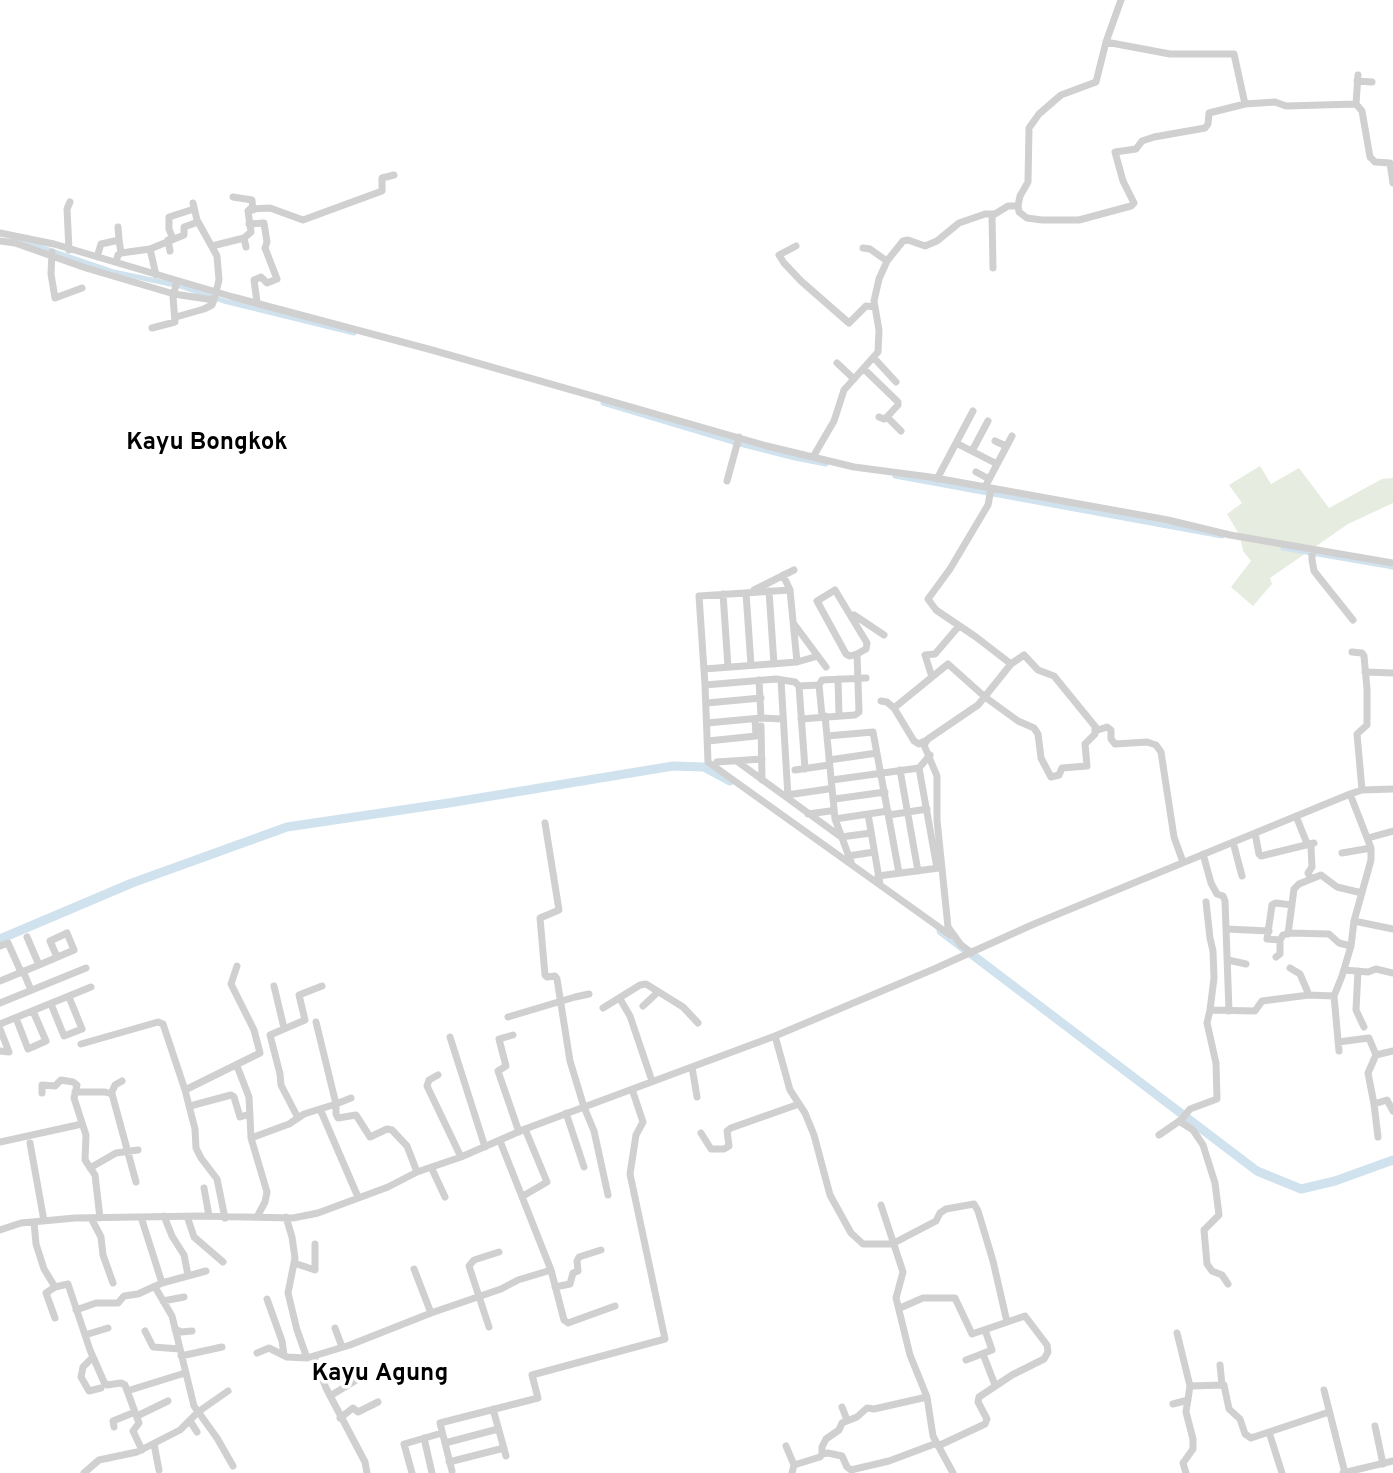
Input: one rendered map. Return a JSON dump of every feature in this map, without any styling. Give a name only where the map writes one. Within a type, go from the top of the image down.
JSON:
[{"type":"street","points":[[1121,0],[1096,82],[1061,95],[1029,128],[1028,182],[1018,206],[1019,212],[1027,218],[1079,220],[1130,206],[1134,203],[1123,181],[1116,152],[1136,149],[1142,141],[1154,137],[1205,128],[1209,122],[1209,113],[1245,104],[1275,102],[1286,106],[1356,104]]},
{"type":"street","points":[[1106,42],[1170,54],[1234,54],[1245,104]]},
{"type":"street","points":[[1372,82],[1358,78],[1356,104],[1362,111],[1370,157],[1375,162],[1390,163],[1393,183]]},
{"type":"street","points":[[212,246],[250,234],[248,211],[270,208],[303,220],[382,191],[382,178],[394,175]]},
{"type":"street","points":[[233,197],[251,200],[253,210]]},
{"type":"street","points":[[69,250],[67,209],[70,202]]},
{"type":"street","points":[[152,328],[171,324],[176,317],[212,305],[219,279],[217,256],[198,222],[194,206],[169,217],[170,251]]},
{"type":"street","points":[[813,457],[834,421],[842,395],[874,358],[879,346],[875,293],[887,261],[902,242],[908,240],[925,246],[937,241],[959,223],[985,214],[992,215],[1008,206],[1018,206]]},
{"type":"street","points":[[992,215],[993,268]]},
{"type":"street","points":[[112,267],[121,253],[150,248],[184,235],[184,228],[198,222]]},
{"type":"street","points":[[249,224],[264,223],[267,242],[265,248],[277,279],[267,284],[261,277],[254,280],[257,302]]},
{"type":"street","points":[[118,227],[121,253]]},
{"type":"street","points":[[0,233],[112,267],[153,274],[215,295]]},
{"type":"street","points":[[244,237],[246,247]]},
{"type":"street","points":[[0,242],[17,239]]},
{"type":"street","points":[[97,257],[101,244],[119,240]]},
{"type":"street","points":[[796,246],[779,255],[784,263],[849,323],[866,306],[875,307]]},
{"type":"street","points":[[149,285],[153,274],[150,248]]},
{"type":"street","points":[[863,248],[870,248],[887,261]]},
{"type":"street","points":[[52,249],[97,257],[149,285],[174,293],[215,295],[257,302],[739,439],[854,467],[937,479],[989,492],[1168,520],[1313,552],[1393,563]]},
{"type":"street","points":[[52,249],[51,274],[55,298],[82,288]]},
{"type":"street","points":[[176,317],[174,293],[177,281]]},
{"type":"street","points":[[874,358],[896,382]]},
{"type":"street","points":[[836,363],[854,379]]},
{"type":"street","points":[[864,369],[898,402],[898,405],[883,417],[901,432]]},
{"type":"street","points":[[937,479],[973,411]]},
{"type":"street","points":[[972,451],[988,421]]},
{"type":"street","points":[[1011,664],[931,606],[928,599],[950,569],[988,505],[989,479],[1012,436]]},
{"type":"street","points":[[727,481],[739,439]]},
{"type":"street","points":[[995,440],[1006,446]]},
{"type":"street","points":[[956,443],[997,464]]},
{"type":"street","points":[[976,472],[989,479]]},
{"type":"street","points":[[1313,552],[1314,570],[1353,620]]},
{"type":"street","points":[[748,592],[794,570]]},
{"type":"street","points":[[783,575],[790,590],[797,662]]},
{"type":"street","points":[[790,590],[699,596],[710,765],[879,880],[972,953]]},
{"type":"street","points":[[835,590],[867,643],[866,649],[858,654],[846,654],[817,601],[835,590]]},
{"type":"street","points":[[769,591],[774,664]]},
{"type":"street","points":[[748,592],[751,666]]},
{"type":"street","points":[[723,594],[728,667]]},
{"type":"street","points":[[851,613],[884,635]]},
{"type":"street","points":[[794,623],[826,667]]},
{"type":"street","points":[[932,677],[925,655],[935,654],[958,626]]},
{"type":"street","points":[[1352,652],[1363,654],[1365,672],[1368,723],[1357,734],[1362,790]]},
{"type":"street","points":[[801,719],[855,715],[859,712],[856,678],[858,654]]},
{"type":"street","points":[[881,701],[894,708],[914,741],[919,744],[978,705],[1011,664],[1024,655],[1038,670],[1054,676],[1098,730],[1107,727],[1111,730],[1111,739],[1115,744],[1150,742],[1160,748],[1174,836],[1183,862]]},
{"type":"street","points":[[704,669],[797,662],[818,656]]},
{"type":"street","points":[[894,708],[948,664],[1018,721],[1034,728],[1038,734],[1041,758],[1051,777],[1059,775],[1062,768],[1087,766],[1086,744],[1095,734],[1095,727]]},
{"type":"street","points":[[1365,672],[1393,673]]},
{"type":"street","points":[[850,860],[835,819],[835,799],[819,685],[822,680],[866,678]]},
{"type":"street","points":[[838,679],[839,715]]},
{"type":"street","points":[[705,685],[760,680],[795,682],[799,686],[805,769]]},
{"type":"street","points":[[708,741],[756,736],[761,698],[760,680]]},
{"type":"street","points":[[781,680],[788,796]]},
{"type":"street","points":[[799,686],[819,685]]},
{"type":"street","points":[[707,703],[761,698]]},
{"type":"street","points":[[707,723],[783,719]]},
{"type":"street","points":[[759,721],[762,779]]},
{"type":"street","points":[[827,736],[873,732],[899,873]]},
{"type":"street","points":[[925,741],[925,749],[930,755],[937,776],[940,867],[948,927],[953,937]]},
{"type":"street","points":[[795,770],[877,753]]},
{"type":"street","points":[[832,780],[919,768],[930,755]]},
{"type":"street","points":[[718,762],[762,759]]},
{"type":"street","points":[[738,762],[788,796],[841,838],[871,832]]},
{"type":"street","points":[[919,768],[940,867]]},
{"type":"street","points":[[900,770],[918,871]]},
{"type":"street","points":[[788,796],[828,789]]},
{"type":"street","points":[[0,1230],[34,1222],[91,1218],[286,1217],[318,1213],[388,1187],[417,1172],[432,1169],[522,1130],[775,1036],[1183,862],[1350,794],[1362,790],[1393,789]]},
{"type":"street","points":[[835,799],[885,792]]},
{"type":"street","points":[[1339,1051],[1334,996],[1351,946],[1354,921],[1371,860],[1368,838],[1350,794]]},
{"type":"street","points":[[835,819],[927,809]]},
{"type":"street","points":[[808,814],[830,811]]},
{"type":"street","points":[[868,814],[879,880]]},
{"type":"street","points":[[1296,816],[1312,844],[1312,867],[1308,873],[1311,879]]},
{"type":"street","points":[[545,823],[559,910],[540,919],[545,975],[556,977],[570,1061],[594,1130],[608,1195]]},
{"type":"street","points":[[1368,838],[1393,831]]},
{"type":"street","points":[[1255,833],[1260,856],[1312,844]]},
{"type":"street","points":[[1233,842],[1241,876]]},
{"type":"street","points":[[1342,853],[1371,848]]},
{"type":"street","points":[[850,860],[874,852]]},
{"type":"street","points":[[1203,854],[1209,880],[1217,894],[1223,895],[1225,901],[1229,1011]]},
{"type":"street","points":[[879,880],[899,873],[940,867]]},
{"type":"street","points":[[1288,934],[1294,889],[1311,879],[1322,876],[1337,887],[1362,893]]},
{"type":"street","points":[[1159,1135],[1190,1109],[1217,1099],[1216,1063],[1207,1023],[1214,978],[1206,902]]},
{"type":"street","points":[[1292,905],[1272,905],[1268,939],[1280,940],[1288,934],[1329,934],[1339,943],[1351,946]]},
{"type":"street","points":[[1354,921],[1393,929]]},
{"type":"street","points":[[1226,929],[1269,931]]},
{"type":"street","points":[[27,937],[39,965]]},
{"type":"street","points":[[1276,957],[1280,954],[1280,940]]},
{"type":"street","points":[[0,946],[8,943],[32,990]]},
{"type":"street","points":[[0,970],[2,980],[57,957]]},
{"type":"street","points":[[1228,960],[1246,964]]},
{"type":"street","points":[[185,1090],[258,1056],[260,1051],[257,1042],[231,984],[237,966]]},
{"type":"street","points":[[0,1003],[86,968]]},
{"type":"street","points":[[1290,968],[1300,974],[1309,995]]},
{"type":"street","points":[[1344,970],[1368,972],[1376,969],[1393,973]]},
{"type":"street","points":[[1358,971],[1356,1010],[1364,1027]]},
{"type":"street","points":[[603,1008],[643,983],[683,1007],[698,1023]]},
{"type":"street","points":[[274,986],[284,1028]]},
{"type":"street","points":[[257,1042],[306,1019],[299,995],[322,986]]},
{"type":"street","points":[[0,1051],[9,1052],[0,1027],[91,987]]},
{"type":"street","points":[[643,1006],[658,992]]},
{"type":"street","points":[[508,1017],[589,994]]},
{"type":"street","points":[[1210,1010],[1255,1011],[1262,1001],[1309,995],[1334,996]]},
{"type":"street","points":[[51,1004],[64,1036],[82,1029],[69,997]]},
{"type":"street","points":[[620,999],[630,1016],[652,1081]]},
{"type":"street","points":[[16,1018],[28,1049],[46,1041],[33,1011]]},
{"type":"street","points":[[316,1021],[338,1118],[356,1115],[369,1137],[387,1129],[398,1134],[407,1146],[417,1172]]},
{"type":"street","points":[[82,1044],[161,1022],[190,1106],[196,1148],[217,1179],[225,1217]]},
{"type":"street","points":[[270,1035],[281,1085],[298,1118]]},
{"type":"street","points":[[513,1035],[499,1039],[506,1066],[498,1071],[547,1182],[523,1196]]},
{"type":"street","points":[[775,1036],[790,1090],[814,1135],[830,1195],[850,1233],[863,1244],[892,1244],[936,1221],[946,1209],[974,1204],[993,1261],[1007,1322]]},
{"type":"street","points":[[450,1037],[485,1147]]},
{"type":"street","points":[[1338,1042],[1370,1038],[1376,1055],[1368,1073],[1378,1137]]},
{"type":"street","points":[[1376,1055],[1393,1051]]},
{"type":"street","points":[[237,1066],[248,1091],[251,1138],[267,1192],[257,1217]]},
{"type":"street","points":[[692,1067],[698,1097]]},
{"type":"street","points":[[438,1075],[429,1080],[427,1086],[461,1157]]},
{"type":"street","points":[[42,1093],[42,1086],[55,1086],[61,1080],[76,1083],[74,1098],[86,1136],[84,1155],[95,1175],[100,1218]]},
{"type":"street","points":[[111,1094],[115,1085],[122,1081]]},
{"type":"street","points":[[452,1471],[440,1423],[538,1398],[532,1375],[665,1339],[630,1174],[636,1135],[643,1122],[632,1089]]},
{"type":"street","points":[[75,1092],[111,1094]]},
{"type":"street","points":[[111,1094],[136,1182]]},
{"type":"street","points":[[190,1106],[231,1096],[234,1097],[240,1117],[250,1114]]},
{"type":"street","points":[[251,1138],[269,1133],[320,1108],[351,1098]]},
{"type":"street","points":[[1374,1104],[1387,1100],[1393,1111]]},
{"type":"street","points":[[701,1133],[711,1149],[724,1149],[729,1146],[727,1131],[731,1128],[799,1104]]},
{"type":"street","points":[[320,1108],[358,1197]]},
{"type":"street","points":[[566,1113],[584,1167]]},
{"type":"street","points":[[1180,1120],[1193,1130],[1203,1144],[1215,1183],[1219,1215],[1204,1230],[1207,1264],[1212,1271],[1222,1275],[1228,1284]]},
{"type":"street","points":[[0,1142],[82,1124]]},
{"type":"street","points":[[500,1141],[551,1269],[563,1318],[566,1322],[615,1306]]},
{"type":"street","points":[[30,1143],[44,1221]]},
{"type":"street","points":[[90,1168],[113,1154],[138,1150]]},
{"type":"street","points":[[432,1169],[445,1197]]},
{"type":"street","points":[[204,1188],[209,1216]]},
{"type":"street","points":[[881,1205],[903,1272],[896,1298],[910,1354],[927,1397],[931,1430],[953,1473]]},
{"type":"street","points":[[164,1216],[168,1229],[184,1255],[188,1275]]},
{"type":"street","points":[[187,1216],[194,1237],[223,1262]]},
{"type":"street","points":[[141,1217],[163,1301],[172,1316],[192,1402],[218,1438],[233,1466]]},
{"type":"street","points":[[286,1217],[292,1237],[294,1263],[288,1293],[297,1330],[365,1462],[366,1473]]},
{"type":"street","points":[[91,1218],[101,1237],[103,1255],[113,1283]]},
{"type":"street","points":[[34,1222],[42,1264],[55,1287]]},
{"type":"street","points":[[294,1263],[315,1270],[315,1244]]},
{"type":"street","points":[[555,1287],[570,1283],[573,1273],[579,1269],[578,1258],[601,1251]]},
{"type":"street","points":[[489,1327],[469,1270],[470,1262],[499,1252]]},
{"type":"street","points":[[414,1269],[430,1313]]},
{"type":"street","points":[[257,1353],[269,1348],[292,1358],[311,1357],[342,1348],[551,1269]]},
{"type":"street","points":[[76,1310],[96,1303],[118,1303],[124,1296],[206,1271]]},
{"type":"street","points":[[55,1318],[46,1293],[55,1287],[68,1284],[93,1357],[106,1384],[124,1383],[139,1424],[133,1432],[142,1450]]},
{"type":"street","points":[[163,1301],[184,1297]]},
{"type":"street","points":[[822,1454],[840,1456],[851,1469],[889,1461],[985,1424],[987,1419],[978,1399],[995,1385],[1044,1359],[1048,1352],[1045,1340],[1027,1317],[974,1334],[955,1298],[923,1298],[900,1308]]},
{"type":"street","points":[[267,1299],[284,1346],[284,1355]]},
{"type":"street","points":[[85,1335],[108,1328]]},
{"type":"street","points":[[335,1328],[342,1348]]},
{"type":"street","points":[[175,1329],[181,1332],[192,1331]]},
{"type":"street","points":[[965,1360],[992,1349],[985,1330]]},
{"type":"street","points":[[145,1331],[153,1347],[180,1352],[222,1347]]},
{"type":"street","points":[[1178,1332],[1190,1385],[1187,1413],[1193,1442],[1191,1453],[1183,1462],[1186,1473]]},
{"type":"street","points":[[983,1354],[995,1385]]},
{"type":"street","points":[[93,1357],[83,1367],[81,1377],[89,1391],[101,1388]]},
{"type":"street","points":[[1220,1365],[1229,1409],[1240,1419],[1245,1434],[1251,1438],[1329,1412]]},
{"type":"street","points":[[127,1391],[185,1373]]},
{"type":"street","points":[[330,1396],[358,1379]]},
{"type":"street","points":[[1190,1385],[1223,1385]]},
{"type":"street","points":[[1324,1390],[1344,1473],[1382,1467],[1393,1461]]},
{"type":"street","points":[[84,1473],[99,1460],[142,1450],[180,1430],[198,1412],[228,1391]]},
{"type":"street","points":[[786,1446],[793,1469],[820,1457],[826,1439],[839,1430],[842,1423],[857,1417],[867,1408],[927,1397]]},
{"type":"street","points":[[114,1427],[113,1422],[168,1401]]},
{"type":"street","points":[[1173,1404],[1188,1401]]},
{"type":"street","points":[[340,1418],[352,1408],[357,1412],[378,1402]]},
{"type":"street","points":[[842,1407],[847,1420]]},
{"type":"street","points":[[449,1462],[505,1452],[493,1409]]},
{"type":"street","points":[[190,1421],[197,1432]]},
{"type":"street","points":[[1375,1426],[1382,1467]]},
{"type":"street","points":[[445,1443],[498,1429]]},
{"type":"street","points":[[1269,1432],[1282,1473]]},
{"type":"street","points":[[412,1473],[404,1444],[442,1433]]},
{"type":"street","points":[[422,1473],[432,1472],[424,1438]]},
{"type":"street","points":[[154,1444],[159,1470]]},
{"type":"shaded area","points":[[1260,466],[1271,484],[1299,468],[1329,508],[1382,479],[1393,478],[1393,503],[1348,524],[1270,578],[1272,584],[1253,606],[1231,587],[1251,561],[1243,551],[1240,536],[1227,514],[1242,503],[1229,485]]},
{"type":"waterway","points":[[20,240],[114,272],[180,286],[224,301],[354,333]]},
{"type":"waterway","points":[[603,403],[740,444],[826,464]]},
{"type":"waterway","points":[[895,476],[1222,536]]},
{"type":"waterway","points":[[1283,548],[1393,567]]},
{"type":"waterway","points":[[0,939],[132,883],[287,827],[673,766],[704,767],[730,781]]},
{"type":"waterway","points":[[941,931],[1257,1171],[1301,1189],[1335,1181],[1393,1160]]},
{"type":"district","name":"Kayu Bongkok","points":[[207,444]]},
{"type":"district","name":"Kayu Agung","points":[[380,1375]]}]
